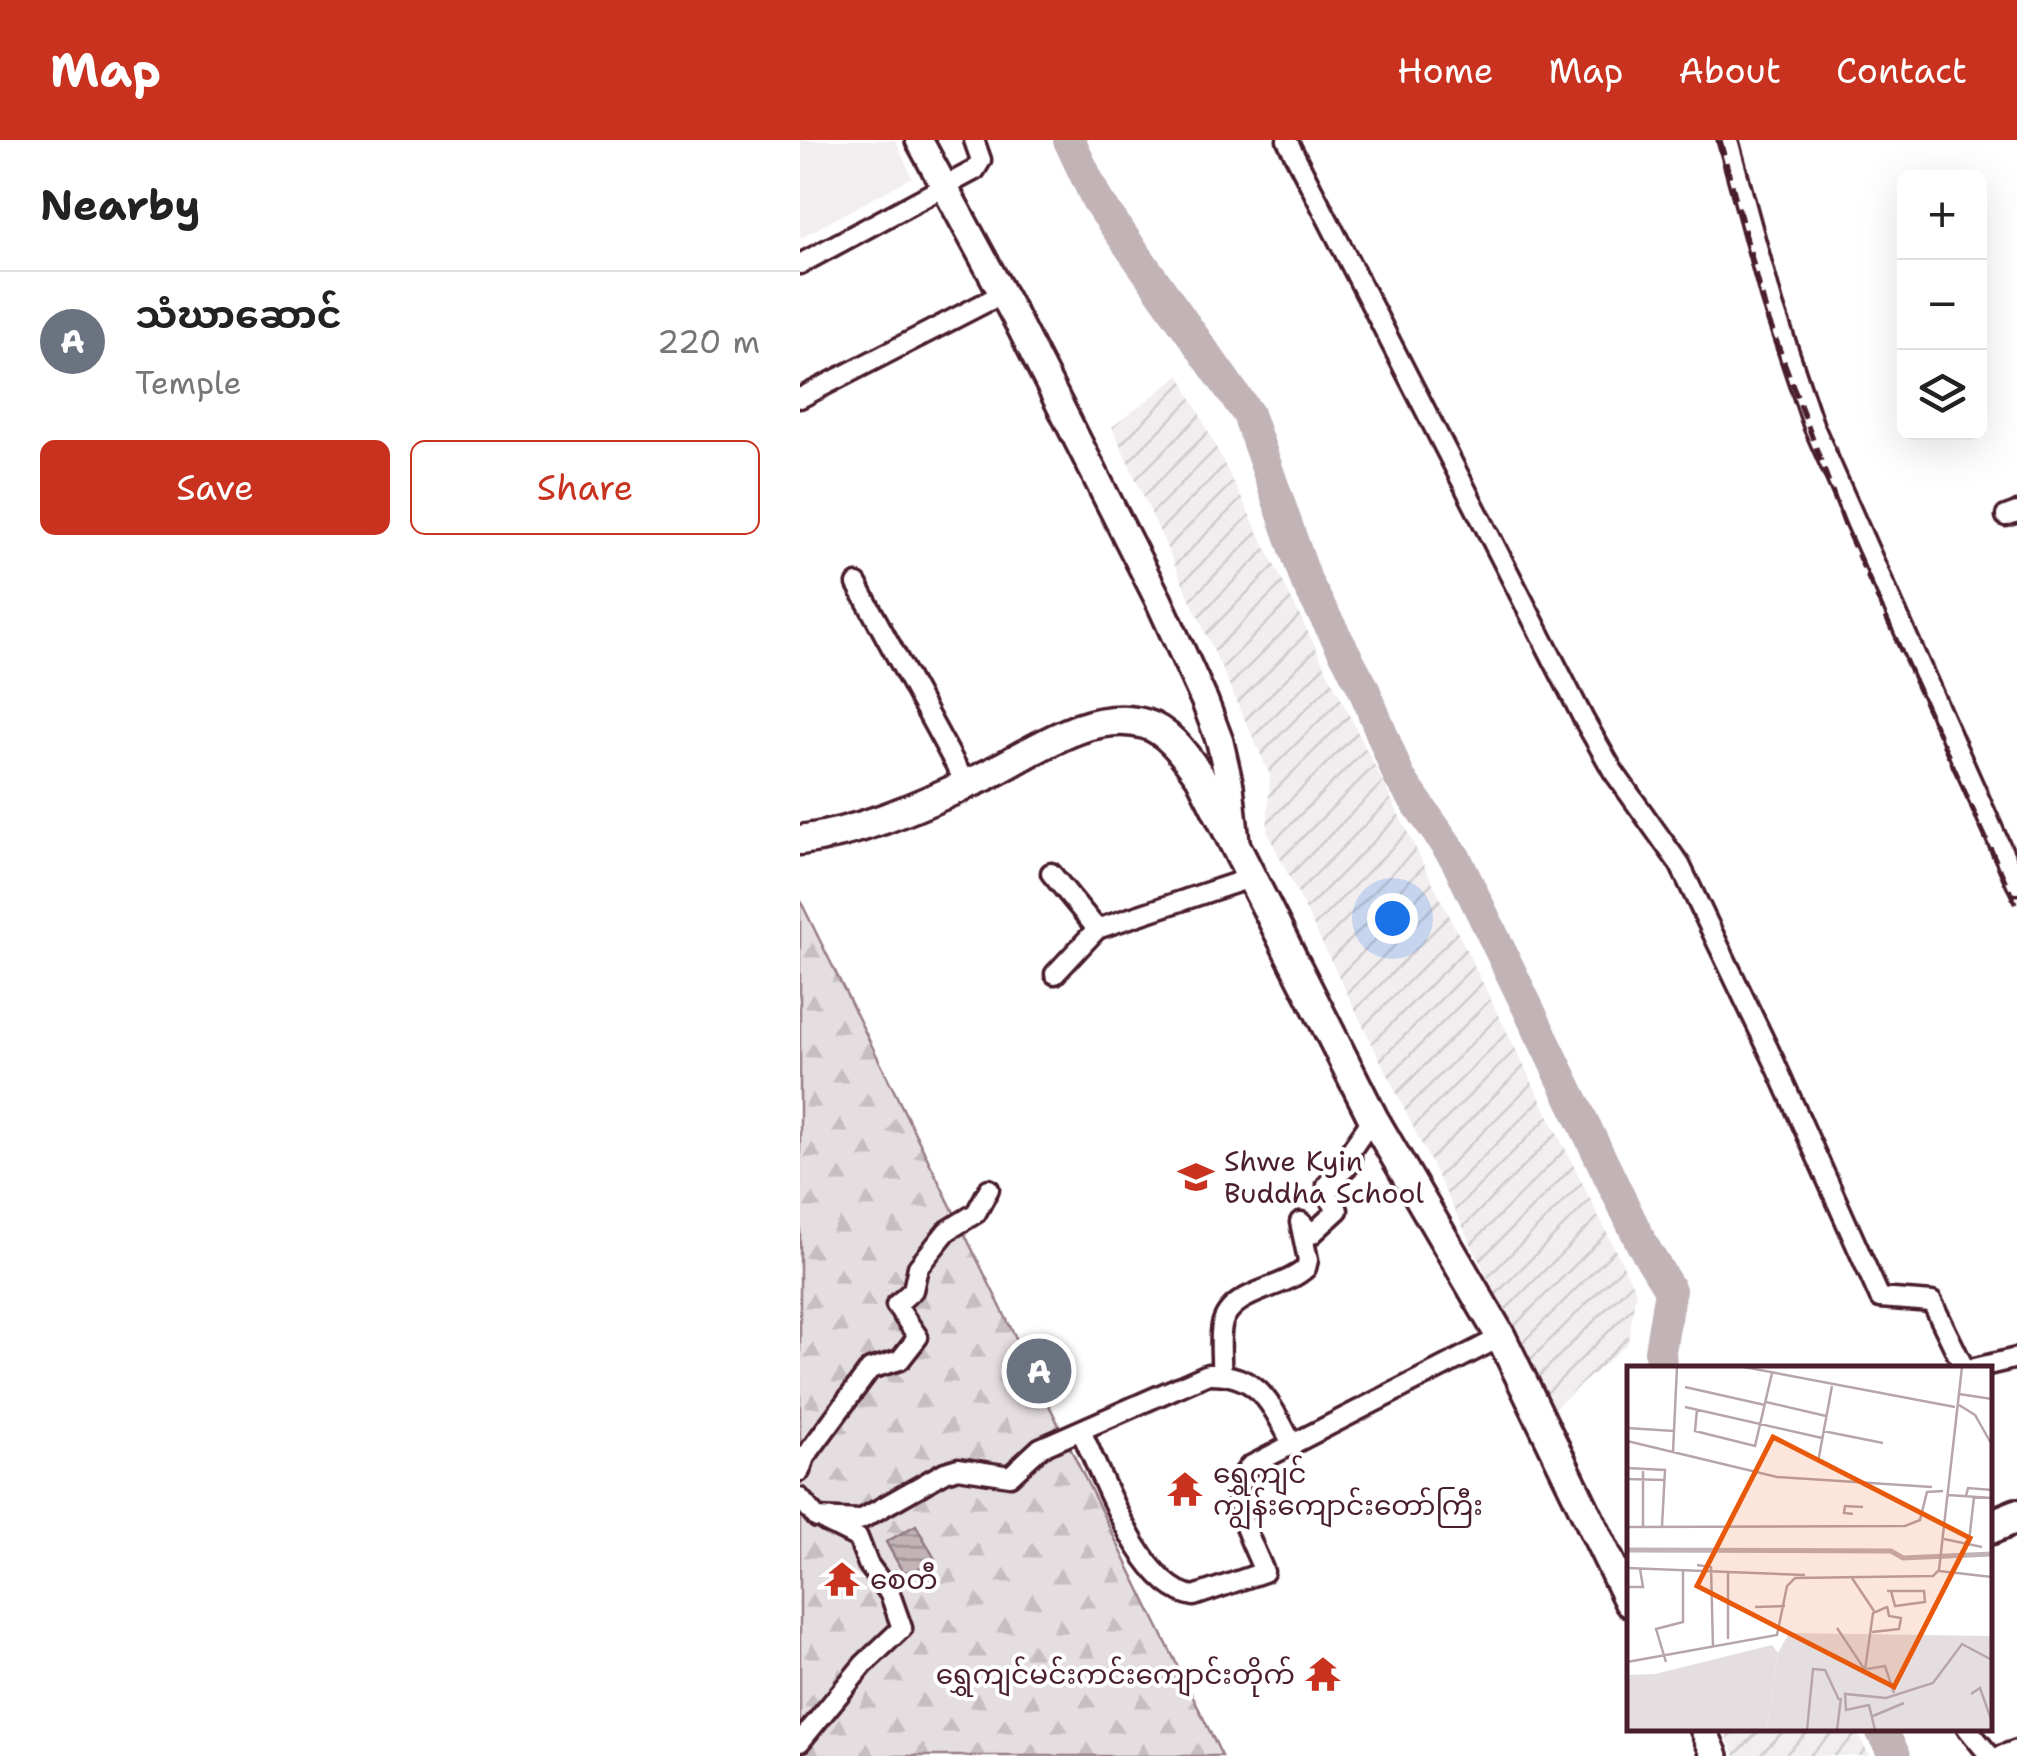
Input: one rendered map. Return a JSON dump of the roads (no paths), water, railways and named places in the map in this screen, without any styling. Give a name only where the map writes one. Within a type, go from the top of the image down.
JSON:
[{"type":"highway","points":[[1992,1526],[2017,1516]]},
{"type":"highway","points":[[1992,1543],[2017,1534]]},
{"type":"main road","points":[[800,840],[872,824],[966,784],[1078,728],[1122,722],[1147,725],[1165,735],[1200,776],[1372,1118],[1501,1337],[1627,1596]]},
{"type":"street","points":[[919,140],[1158,599],[1206,702],[1230,786],[1236,844]]},
{"type":"street","points":[[800,264],[943,189],[979,165],[980,154],[974,140]]},
{"type":"street","points":[[1287,140],[1584,720],[1629,795],[1680,865],[1804,1126],[1880,1298],[1932,1302],[1963,1366]]},
{"type":"street","points":[[1728,140],[1773,304],[1814,427],[2017,884]]},
{"type":"street","points":[[800,398],[1002,294]]},
{"type":"street","points":[[858,584],[966,784]]},
{"type":"street","points":[[1051,873],[1097,929]]},
{"type":"street","points":[[1054,974],[1097,929],[1252,877]]},
{"type":"street","points":[[1221,1374],[1222,1324],[1229,1310],[1306,1268],[1308,1260],[1300,1222],[1312,1234],[1338,1210],[1329,1198],[1327,1185],[1351,1163],[1351,1150],[1372,1118]]},
{"type":"street","points":[[800,1471],[805,1457],[870,1369],[900,1360],[918,1337],[896,1304],[913,1290],[918,1267],[948,1231],[976,1212],[988,1189]]},
{"type":"street","points":[[1081,1431],[1151,1569],[1177,1591],[1194,1596],[1264,1572],[1237,1500],[1242,1476],[1250,1466],[1501,1337]]},
{"type":"street","points":[[1984,1366],[2017,1358]]},
{"type":"street","points":[[817,1518],[860,1520],[958,1468],[1010,1476],[1040,1448],[1208,1374],[1246,1381],[1266,1398],[1293,1445]]},
{"type":"street","points":[[800,1498],[817,1518],[858,1538],[868,1564],[890,1594],[902,1628],[864,1664],[800,1742]]},
{"type":"street","points":[[1704,1731],[1715,1756]]},
{"type":"street","points":[[1969,1731],[1990,1756]]},
{"type":"street","points":[[2000,1756],[2017,1750]]},
{"type":"waterway","points":[[1069,140],[1097,200],[1248,414],[1307,583],[1363,687],[1399,777],[1456,859],[1642,1244],[1670,1290],[1661,1366]]},
{"type":"waterway","points":[[1882,1731],[1895,1756]]},
{"type":"railway","points":[[1720,140],[1768,318],[1847,531],[2017,907]]},
{"type":"place","name":"Shwe Kyin Buddha School","points":[[1196,1177]]},
{"type":"place","name":"သံဃာဆောင်","points":[[1039,1371]]},
{"type":"place","name":"ရွှေကျင် ကျွန်းကျောင်းတော်ကြီး","points":[[1185,1489]]},
{"type":"place","name":"စေတီ","points":[[842,1579]]},
{"type":"place","name":"ရွှေကျင်မင်းကင်းကျောင်းတိုက်","points":[[1323,1674]]}]
